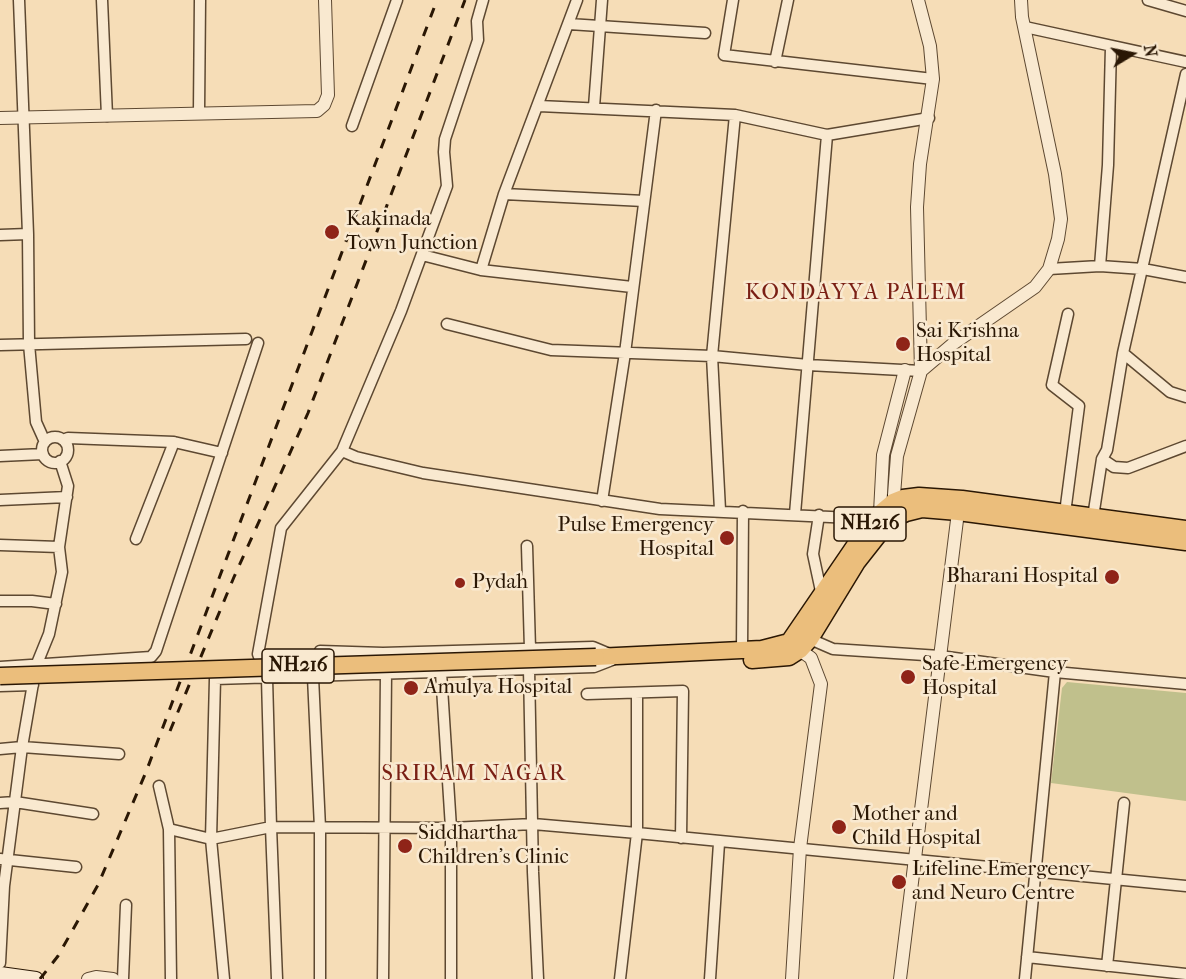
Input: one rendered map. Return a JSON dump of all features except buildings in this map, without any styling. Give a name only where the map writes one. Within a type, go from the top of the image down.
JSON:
[{"type":"highway","name":"NH216","points":[[800,644],[822,596],[885,512],[919,496],[1186,529]]},
{"type":"highway","name":"NH216","points":[[885,512],[922,509],[958,512],[1186,542]]},
{"type":"highway","name":"NH216","points":[[606,657],[764,660],[789,657],[857,562],[885,512]]},
{"type":"highway","name":"NH216","points":[[0,676],[606,657],[762,649],[800,644]]},
{"type":"main road","points":[[0,974],[36,979]]},
{"type":"street","points":[[19,0],[28,234],[29,344],[36,422],[45,442],[43,454],[48,460],[60,461]]},
{"type":"street","points":[[102,0],[107,116]]},
{"type":"street","points":[[199,112],[200,0]]},
{"type":"street","points":[[0,118],[317,111],[324,105],[328,95],[325,0]]},
{"type":"street","points":[[352,126],[397,0]]},
{"type":"street","points":[[277,979],[267,678],[258,654],[281,528],[342,451],[401,311],[447,186],[445,139],[478,40],[477,21],[483,0]]},
{"type":"street","points":[[481,270],[504,194],[577,0]]},
{"type":"street","points":[[594,107],[602,0]]},
{"type":"street","points":[[733,0],[724,55],[933,79]]},
{"type":"street","points":[[775,62],[788,0]]},
{"type":"street","points":[[885,512],[897,456],[921,370],[916,207],[933,79],[930,46],[918,0]]},
{"type":"street","points":[[447,324],[550,350],[712,356],[808,365],[921,370],[954,343],[1035,287],[1049,268],[1058,239],[1061,219],[1055,174],[1021,0]]},
{"type":"street","points":[[1148,0],[1186,11]]},
{"type":"street","points":[[569,24],[599,28],[705,33]]},
{"type":"street","points":[[1025,27],[1186,62]]},
{"type":"street","points":[[1100,266],[1108,165],[1111,47]]},
{"type":"street","points":[[1094,517],[1102,459],[1107,450],[1123,353],[1185,81]]},
{"type":"street","points":[[539,106],[735,115],[827,135],[929,118]]},
{"type":"street","points":[[602,501],[625,353],[656,110]]},
{"type":"street","points":[[720,510],[712,356],[735,115]]},
{"type":"street","points":[[795,514],[827,135]]},
{"type":"street","points":[[504,194],[644,201]]},
{"type":"street","points":[[0,235],[28,234]]},
{"type":"street","points":[[422,255],[481,270],[632,287]]},
{"type":"street","points":[[1049,268],[1100,266],[1143,269],[1186,277]]},
{"type":"street","points":[[1065,513],[1078,406],[1052,385],[1068,314]]},
{"type":"street","points":[[0,345],[246,339]]},
{"type":"street","points":[[0,668],[152,657],[156,651],[258,343]]},
{"type":"street","points":[[1123,353],[1170,392],[1186,397]]},
{"type":"street","points":[[885,512],[883,455],[905,370]]},
{"type":"street","points":[[45,442],[52,437],[63,440],[68,438],[174,442],[222,453]]},
{"type":"street","points":[[60,461],[67,452],[63,440]]},
{"type":"street","points":[[136,539],[174,442]]},
{"type":"street","points":[[1102,459],[1114,467],[1128,468],[1186,446]]},
{"type":"street","points":[[342,451],[356,457],[423,473],[660,509],[819,515],[885,512]]},
{"type":"street","points":[[0,456],[43,454]]},
{"type":"street","points":[[0,963],[4,859],[36,666],[49,634],[62,572],[59,546],[68,486],[60,461]]},
{"type":"street","points":[[0,500],[68,497]]},
{"type":"street","points":[[742,511],[742,650]]},
{"type":"street","points":[[900,979],[958,512]]},
{"type":"street","points":[[819,515],[813,554],[822,596]]},
{"type":"street","points":[[0,545],[59,546]]},
{"type":"street","points":[[527,546],[530,649]]},
{"type":"street","points":[[0,601],[56,604]]},
{"type":"street","points":[[800,644],[833,649],[940,656],[1055,672],[1186,684]]},
{"type":"street","points":[[792,979],[800,848],[820,684],[811,658],[800,644]]},
{"type":"street","points":[[224,979],[211,839],[215,679],[594,667],[606,657],[605,650],[593,647],[320,651]]},
{"type":"street","points":[[529,669],[538,979]]},
{"type":"street","points":[[441,672],[451,828],[451,979]]},
{"type":"street","points":[[1025,979],[1055,672]]},
{"type":"street","points":[[383,979],[386,674]]},
{"type":"street","points":[[313,677],[320,828],[320,979]]},
{"type":"street","points":[[0,686],[33,685]]},
{"type":"street","points":[[587,694],[683,692],[681,838]]},
{"type":"street","points":[[620,979],[637,833],[637,693]]},
{"type":"street","points":[[0,748],[22,747],[119,754]]},
{"type":"street","points":[[159,786],[169,829],[171,979]]},
{"type":"street","points":[[0,803],[15,802],[93,814]]},
{"type":"street","points":[[1107,966],[1124,803]]},
{"type":"street","points":[[169,829],[211,839],[271,827],[451,828],[533,824],[1186,886]]},
{"type":"street","points":[[710,979],[719,843]]},
{"type":"street","points":[[4,859],[76,867]]},
{"type":"street","points":[[123,979],[126,905]]},
{"type":"street","points":[[1027,957],[1186,975]]},
{"type":"street","points":[[88,979],[96,977],[112,979]]},
{"type":"green space","points":[[1067,682],[1186,693],[1186,801],[1051,783],[1062,688]]},
{"type":"railway","points":[[40,979],[58,956],[98,885],[146,772],[437,0]]},
{"type":"railway","points":[[170,731],[234,577],[308,413],[465,0]]},
{"type":"place","name":"Kakinada Town Junction","points":[[332,232]]},
{"type":"place","name":"Sai Krishna Hospital","points":[[903,344]]},
{"type":"place","name":"Pulse Emergency Hospital","points":[[727,538]]},
{"type":"place","name":"Bharani Hospital","points":[[1112,577]]},
{"type":"place","name":"Pydah","points":[[460,583]]},
{"type":"place","name":"Safe Emergency Hospital","points":[[908,677]]},
{"type":"place","name":"Amulya Hospital","points":[[411,688]]},
{"type":"place","name":"Mother and Child Hospital","points":[[839,827]]},
{"type":"place","name":"Siddhartha Children's Clinic","points":[[405,846]]},
{"type":"place","name":"Lifeline Emergency and Neuro Centre","points":[[899,882]]},
{"type":"district","name":"KONDAYYA PALEM","points":[[856,294]]},
{"type":"district","name":"SRIRAM NAGAR","points":[[474,775]]}]
